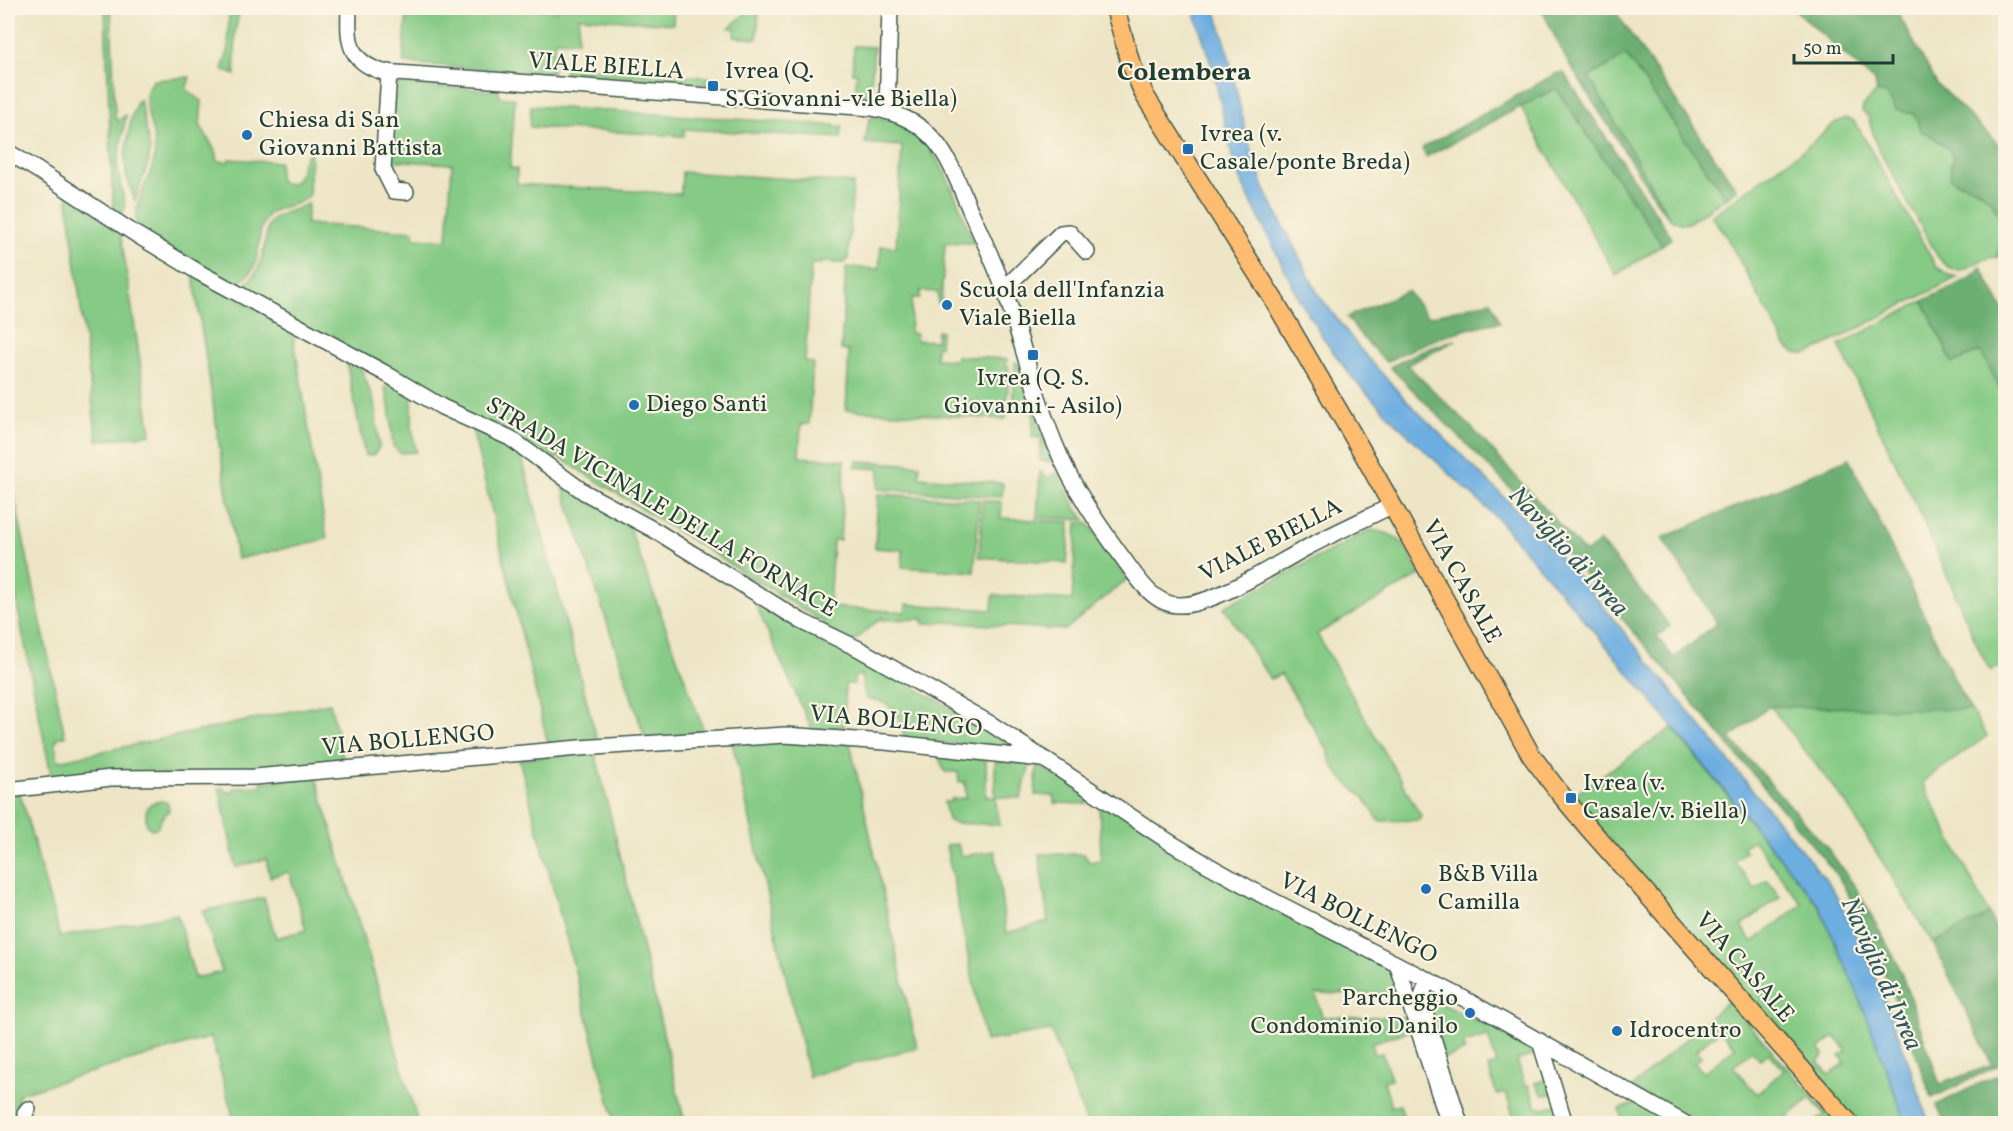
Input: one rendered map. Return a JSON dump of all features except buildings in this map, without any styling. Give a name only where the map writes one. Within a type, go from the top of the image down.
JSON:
[{"type":"main road","name":"VIA CASALE","points":[[1115,8],[1130,61],[1145,96],[1274,300],[1363,453],[1531,755],[1558,791],[1850,1124]]},
{"type":"street","name":"VIALE BIELLA","points":[[350,8],[348,27],[351,48],[357,57],[372,68],[391,72],[872,108],[901,115],[919,127],[935,141],[957,179],[1004,289],[1040,403],[1065,468],[1097,522],[1136,576],[1149,591],[1162,601],[1176,605],[1195,605],[1391,506]]},
{"type":"street","points":[[886,111],[890,8]]},
{"type":"street","points":[[391,72],[383,169],[394,191],[406,192]]},
{"type":"street","name":"STRADA VICINALE DELLA FORNACE","points":[[8,152],[200,273],[442,407],[510,438],[584,492],[656,531],[801,621],[859,649],[991,724],[1043,759]]},
{"type":"street","points":[[1004,289],[1061,233],[1069,232],[1087,252]]},
{"type":"street","name":"VIA BOLLENGO","points":[[8,790],[111,778],[255,777],[567,749],[785,735],[874,741],[1043,759],[1208,865],[1427,979],[1686,1124]]},
{"type":"street","points":[[1397,964],[1449,1124]]},
{"type":"street","points":[[1427,979],[1421,1000],[1461,1124]]},
{"type":"street","points":[[1540,1041],[1565,1124]]},
{"type":"green space","points":[[105,8],[111,8],[115,117],[118,121],[126,115],[117,166],[125,207],[124,211],[117,216],[109,210],[112,210],[113,203]]},
{"type":"green space","points":[[229,8],[240,8],[235,32],[235,75],[222,69],[228,52]]},
{"type":"green space","points":[[407,8],[512,8],[557,11],[557,8],[674,8],[673,24],[579,17],[578,41],[555,40],[552,74],[403,63]]},
{"type":"green space","points":[[752,8],[759,8],[757,39],[734,37],[735,28],[729,28]]},
{"type":"green space","points":[[1541,8],[1613,8],[1737,190],[1726,198],[1626,55],[1589,77],[1670,219],[1662,210],[1566,59]]},
{"type":"green space","points":[[1793,8],[1895,8],[1937,84],[2005,151],[2005,259],[1998,257],[2002,220],[1991,201],[1979,190],[1951,179],[1953,156],[1946,147],[1922,132],[1914,114],[1896,110],[1887,94],[1877,92],[1875,82]]},
{"type":"green space","points":[[854,46],[874,47],[870,96],[855,95],[857,73],[852,73]]},
{"type":"green space","points":[[1626,54],[1726,198],[1688,223],[1682,224],[1670,219],[1589,77]]},
{"type":"green space","points":[[565,67],[717,78],[716,85],[565,75]]},
{"type":"green space","points":[[1557,73],[1564,73],[1672,238],[1662,245],[1556,88],[1426,157],[1422,148]]},
{"type":"green space","points":[[190,77],[186,89],[202,101],[200,125],[217,154],[217,161],[228,162],[229,159],[279,162],[279,178],[283,183],[290,184],[298,177],[307,155],[311,152],[309,196],[297,203],[273,211],[267,216],[262,225],[258,253],[252,271],[233,285],[138,230],[137,209],[151,170],[155,150],[146,104],[149,87],[154,80]]},
{"type":"green space","name":"Diego Santi","points":[[397,84],[499,91],[499,97],[515,99],[510,168],[517,169],[517,184],[681,194],[682,172],[853,183],[848,260],[843,263],[811,264],[805,362],[813,363],[809,424],[801,424],[799,457],[845,460],[840,540],[833,540],[829,607],[905,612],[906,604],[992,610],[993,595],[1072,600],[1077,523],[1088,523],[1127,579],[1065,630],[945,622],[923,624],[923,619],[882,620],[882,617],[853,642],[823,628],[823,622],[557,456],[552,464],[430,397],[428,386],[420,382],[417,387],[235,289],[251,279],[256,271],[263,254],[271,221],[281,214],[308,203],[306,224],[414,231],[414,238],[447,240],[452,164],[387,160],[392,98],[396,98]]},
{"type":"green space","points":[[1556,88],[1662,245],[1616,275],[1521,107]]},
{"type":"green space","points":[[1877,92],[1887,94],[1896,110],[1914,114],[1936,140],[1952,152],[1953,159],[1950,166],[1955,182],[1970,186],[1994,204],[2002,223],[1998,257],[1989,258],[1968,268],[1954,270],[1938,257],[1877,147],[1868,116],[1862,111],[1863,106]]},
{"type":"green space","points":[[140,99],[150,150],[135,201],[126,175],[125,156],[131,119]]},
{"type":"green space","points":[[531,106],[842,126],[841,138],[684,129],[684,136],[530,127]]},
{"type":"green space","points":[[874,117],[896,123],[912,132],[937,159],[954,192],[974,243],[945,243],[941,303],[938,303],[938,292],[920,291],[920,298],[912,298],[910,333],[917,334],[916,340],[936,341],[937,331],[941,331],[940,346],[936,347],[936,359],[955,360],[956,356],[1007,359],[1006,366],[1009,366],[1006,419],[846,410],[849,351],[841,350],[846,267],[879,269],[881,246],[896,247],[902,146],[865,143],[869,119]]},
{"type":"green space","points":[[1846,118],[1854,121],[1859,129],[1936,266],[1949,275],[1958,277],[1812,352],[1800,354],[1785,344],[1725,234],[1711,216],[1806,148],[1835,123]]},
{"type":"green space","points":[[67,193],[120,230],[151,434],[97,441]]},
{"type":"green space","points":[[1981,267],[2005,314],[2005,399],[1981,351],[1953,363],[1923,301],[1970,278]]},
{"type":"green space","points":[[193,274],[292,329],[327,539],[237,559]]},
{"type":"green space","points":[[1407,291],[1428,317],[1491,301],[1500,322],[1442,337],[1386,362],[1347,317]]},
{"type":"green space","points":[[1923,301],[1952,362],[1981,351],[2005,399],[2005,666],[1990,670],[1922,518],[1839,345]]},
{"type":"green space","points":[[1456,340],[1407,365],[1473,429],[1585,553],[1600,542],[1670,626],[1657,637],[1674,658],[1717,623],[1662,538],[1849,458],[1971,710],[1770,706],[1730,738],[1829,850],[1856,888],[1898,964],[1940,1084],[1992,1065],[1933,943],[1989,914],[2005,947],[2005,1062],[1932,1098],[1894,996],[1853,903],[1838,876],[1517,495],[1390,367],[1427,348]]},
{"type":"green space","points":[[345,355],[362,370],[375,405],[379,447],[374,455],[365,456]]},
{"type":"green space","points":[[1015,362],[1018,363],[1052,462],[1040,461],[1041,438],[1032,437],[1033,412],[1012,410]]},
{"type":"green space","points":[[391,383],[412,394],[412,428],[416,452],[400,453],[393,446],[385,388]]},
{"type":"green space","points":[[471,424],[519,447],[598,743],[549,748]]},
{"type":"green space","points":[[857,461],[920,465],[919,477],[1003,483],[1002,497],[878,489],[880,469],[856,467]]},
{"type":"green space","points":[[8,467],[65,736],[59,737],[55,743],[58,761],[330,703],[345,767],[52,780],[8,560]]},
{"type":"green space","points":[[1040,472],[1043,476],[1054,477],[1054,473],[1058,473],[1077,510],[1086,520],[1037,517]]},
{"type":"green space","points":[[560,479],[626,519],[705,734],[645,738]]},
{"type":"green space","points":[[878,494],[980,500],[974,572],[902,567],[903,550],[875,548]]},
{"type":"green space","points":[[983,500],[1002,502],[1001,518],[1070,522],[1067,563],[979,557]]},
{"type":"green space","points":[[1370,530],[1390,535],[1403,544],[1420,575],[1317,634],[1421,816],[1419,820],[1379,821],[1365,799],[1347,783],[1333,765],[1329,752],[1281,674],[1270,679],[1224,607]]},
{"type":"green space","points":[[751,595],[1025,750],[906,740],[894,711],[884,703],[866,699],[861,675],[854,677],[854,684],[845,684],[844,735],[813,732]]},
{"type":"green space","points":[[1770,706],[1971,710],[1987,736],[1922,782],[1989,914],[1933,943],[1845,802]]},
{"type":"green space","points":[[1672,728],[1818,904],[1859,996],[1906,1123],[1857,1123],[1572,796]],"holes":[[[1753,840],[1802,904],[1753,942],[1741,926],[1780,897],[1767,880],[1755,889],[1734,861],[1746,851],[1743,847]],[[1835,1036],[1847,1051],[1840,1056],[1845,1063],[1829,1075],[1818,1061],[1824,1055],[1819,1049]]]},
{"type":"green space","points":[[732,742],[850,743],[917,1048],[809,1077]]},
{"type":"green space","points":[[595,752],[685,1123],[615,1123],[519,759]]},
{"type":"green space","points":[[941,754],[986,760],[986,797],[995,797],[1000,825],[954,823],[948,820],[944,802],[966,798],[965,782],[959,782],[958,772],[945,772],[939,758]]},
{"type":"green space","points":[[995,761],[1030,764],[1021,798],[995,797]]},
{"type":"green space","points":[[1037,764],[1088,794],[1087,804],[1054,803],[1054,796],[1035,795]]},
{"type":"green space","points":[[316,777],[418,1123],[235,1123],[211,1037],[20,1093],[17,1103],[22,1123],[8,1123],[8,794],[20,793],[60,937],[177,914],[195,978],[222,972],[203,911],[264,898],[276,938],[306,930],[289,872],[270,877],[266,859],[236,867],[219,788],[224,788],[225,792],[233,792],[234,788],[262,786],[261,782]]},
{"type":"green space","points":[[1099,799],[1395,967],[1405,993],[1316,994],[1322,1017],[1410,1017],[1413,1030],[1371,1043],[1374,1055],[1382,1053],[1391,1079],[1384,1081],[1391,1107],[1400,1105],[1405,1123],[1087,1123],[1051,1031],[985,1041],[946,845],[958,844],[961,856],[995,851],[1006,933],[1048,922],[1039,854],[1084,854],[1089,862],[1101,860]]},
{"type":"green space","points":[[161,801],[168,803],[169,810],[157,828],[151,829],[147,824],[146,811],[152,803]]},
{"type":"green space","points":[[1428,997],[1485,1025],[1496,1021],[1538,1042],[1553,1094],[1543,1095],[1535,1083],[1546,1080],[1538,1054],[1517,1060],[1525,1086],[1529,1085],[1536,1106],[1544,1108],[1557,1105],[1560,1115],[1536,1123],[1507,1123],[1515,1121],[1506,1093],[1497,1095],[1488,1067],[1497,1064],[1488,1036],[1464,1043],[1465,1051],[1444,1058]]},
{"type":"green space","points":[[1728,1001],[1836,1123],[1814,1123],[1825,1114],[1810,1098],[1781,1123],[1694,1123],[1631,1088]],"holes":[[[1720,1030],[1735,1047],[1704,1073],[1695,1063],[1702,1057],[1696,1050]],[[1752,1051],[1760,1060],[1769,1053],[1784,1070],[1757,1094],[1733,1067]]]},
{"type":"green space","points":[[2005,1071],[2005,1123],[1946,1123],[1936,1105]]},
{"type":"green space","points":[[1639,1102],[1678,1123],[1623,1123],[1619,1109]]},
{"type":"water","points":[[1193,8],[1215,8],[1247,137],[1264,188],[1318,294],[1360,349],[1404,398],[1512,505],[1590,590],[1833,889],[1884,999],[1931,1123],[1906,1123],[1859,996],[1818,904],[1603,642],[1497,518],[1405,432],[1354,380],[1327,344],[1299,299],[1235,169],[1213,69]]},
{"type":"place","name":"Ivrea (Q. S.Giovanni-v.le Biella)","points":[[713,86]]},
{"type":"place","name":"Chiesa di San Giovanni Battista","points":[[247,135]]},
{"type":"place","name":"Ivrea (v. Casale/ponte Breda)","points":[[1188,149]]},
{"type":"place","name":"Scuola dell'Infanzia Viale Biella","points":[[947,305]]},
{"type":"place","name":"Ivrea (Q. S. Giovanni - Asilo)","points":[[1033,355]]},
{"type":"place","name":"Diego Santi","points":[[634,405]]},
{"type":"place","name":"Ivrea (v. Casale/v. Biella)","points":[[1571,798]]},
{"type":"place","name":"B&B Villa Camilla","points":[[1426,889]]},
{"type":"place","name":"Parcheggio Condominio Danilo","points":[[1470,1013]]},
{"type":"place","name":"Idrocentro","points":[[1617,1031]]},
{"type":"district","name":"Colembera","points":[[1184,73]]},
{"type":"water label","name":"Naviglio di Ivrea","points":[[1568,552]]},
{"type":"water label","name":"Naviglio di Ivrea","points":[[1881,974]]}]
